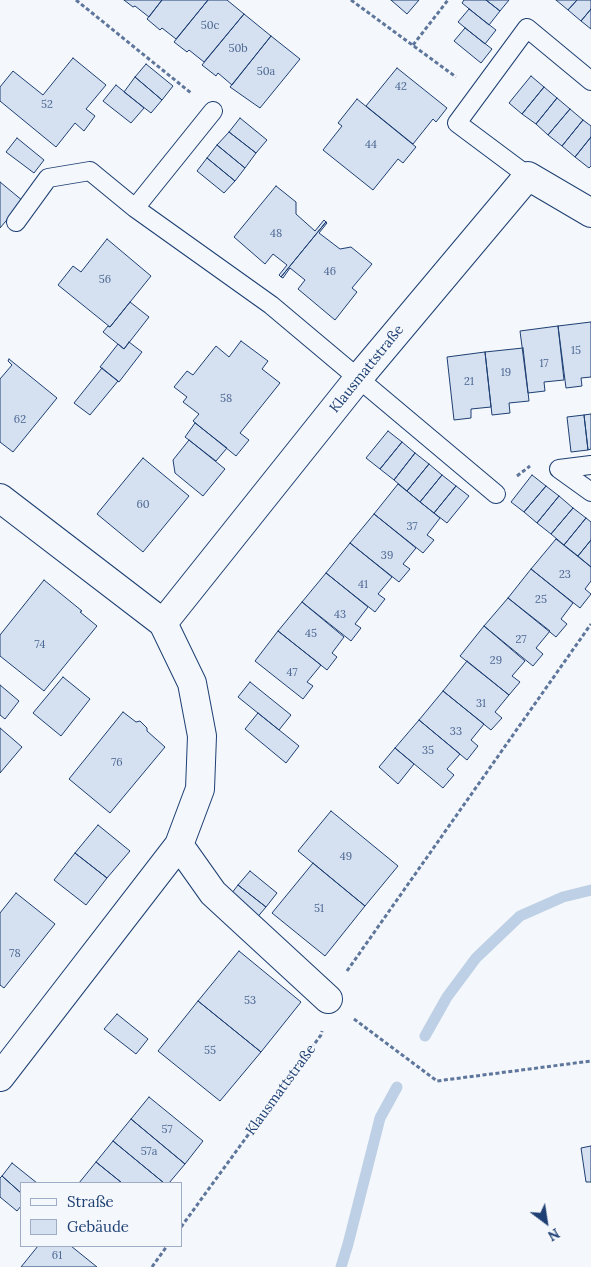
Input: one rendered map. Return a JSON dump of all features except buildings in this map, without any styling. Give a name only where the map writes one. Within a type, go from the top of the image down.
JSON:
[{"type":"street","points":[[528,176],[591,213]]},
{"type":"street","name":"Klausmattstraße","points":[[163,623],[358,379],[528,176]]},
{"type":"street","points":[[3,506],[163,623],[192,683],[202,736],[200,788],[179,845],[3,1066]]},
{"type":"street","points":[[179,845],[214,893],[328,999]]},
{"type":"lane","points":[[528,176],[457,123],[527,28],[591,81]]},
{"type":"lane","points":[[135,208],[213,111]]},
{"type":"lane","points":[[16,222],[48,178],[90,171],[135,208],[271,306],[496,494]]},
{"type":"lane","points":[[559,469],[591,465]]},
{"type":"lane","points":[[559,469],[591,492]]},
{"type":"path","points":[[76,0],[213,111]]},
{"type":"path","points":[[351,0],[479,94]]},
{"type":"path","points":[[413,45],[448,0]]},
{"type":"path","points":[[496,494],[534,462],[559,469]]},
{"type":"path","points":[[591,624],[328,999],[437,1081],[591,1062]]},
{"type":"path","name":"Klausmattstraße","points":[[182,1226],[321,1035],[328,999]]},
{"type":"path","points":[[152,1267],[167,1247]]},
{"type":"waterway","points":[[425,1036],[447,997],[476,958],[520,916],[563,897],[591,890]]},
{"type":"waterway","points":[[341,1267],[380,1118],[397,1087]]}]
